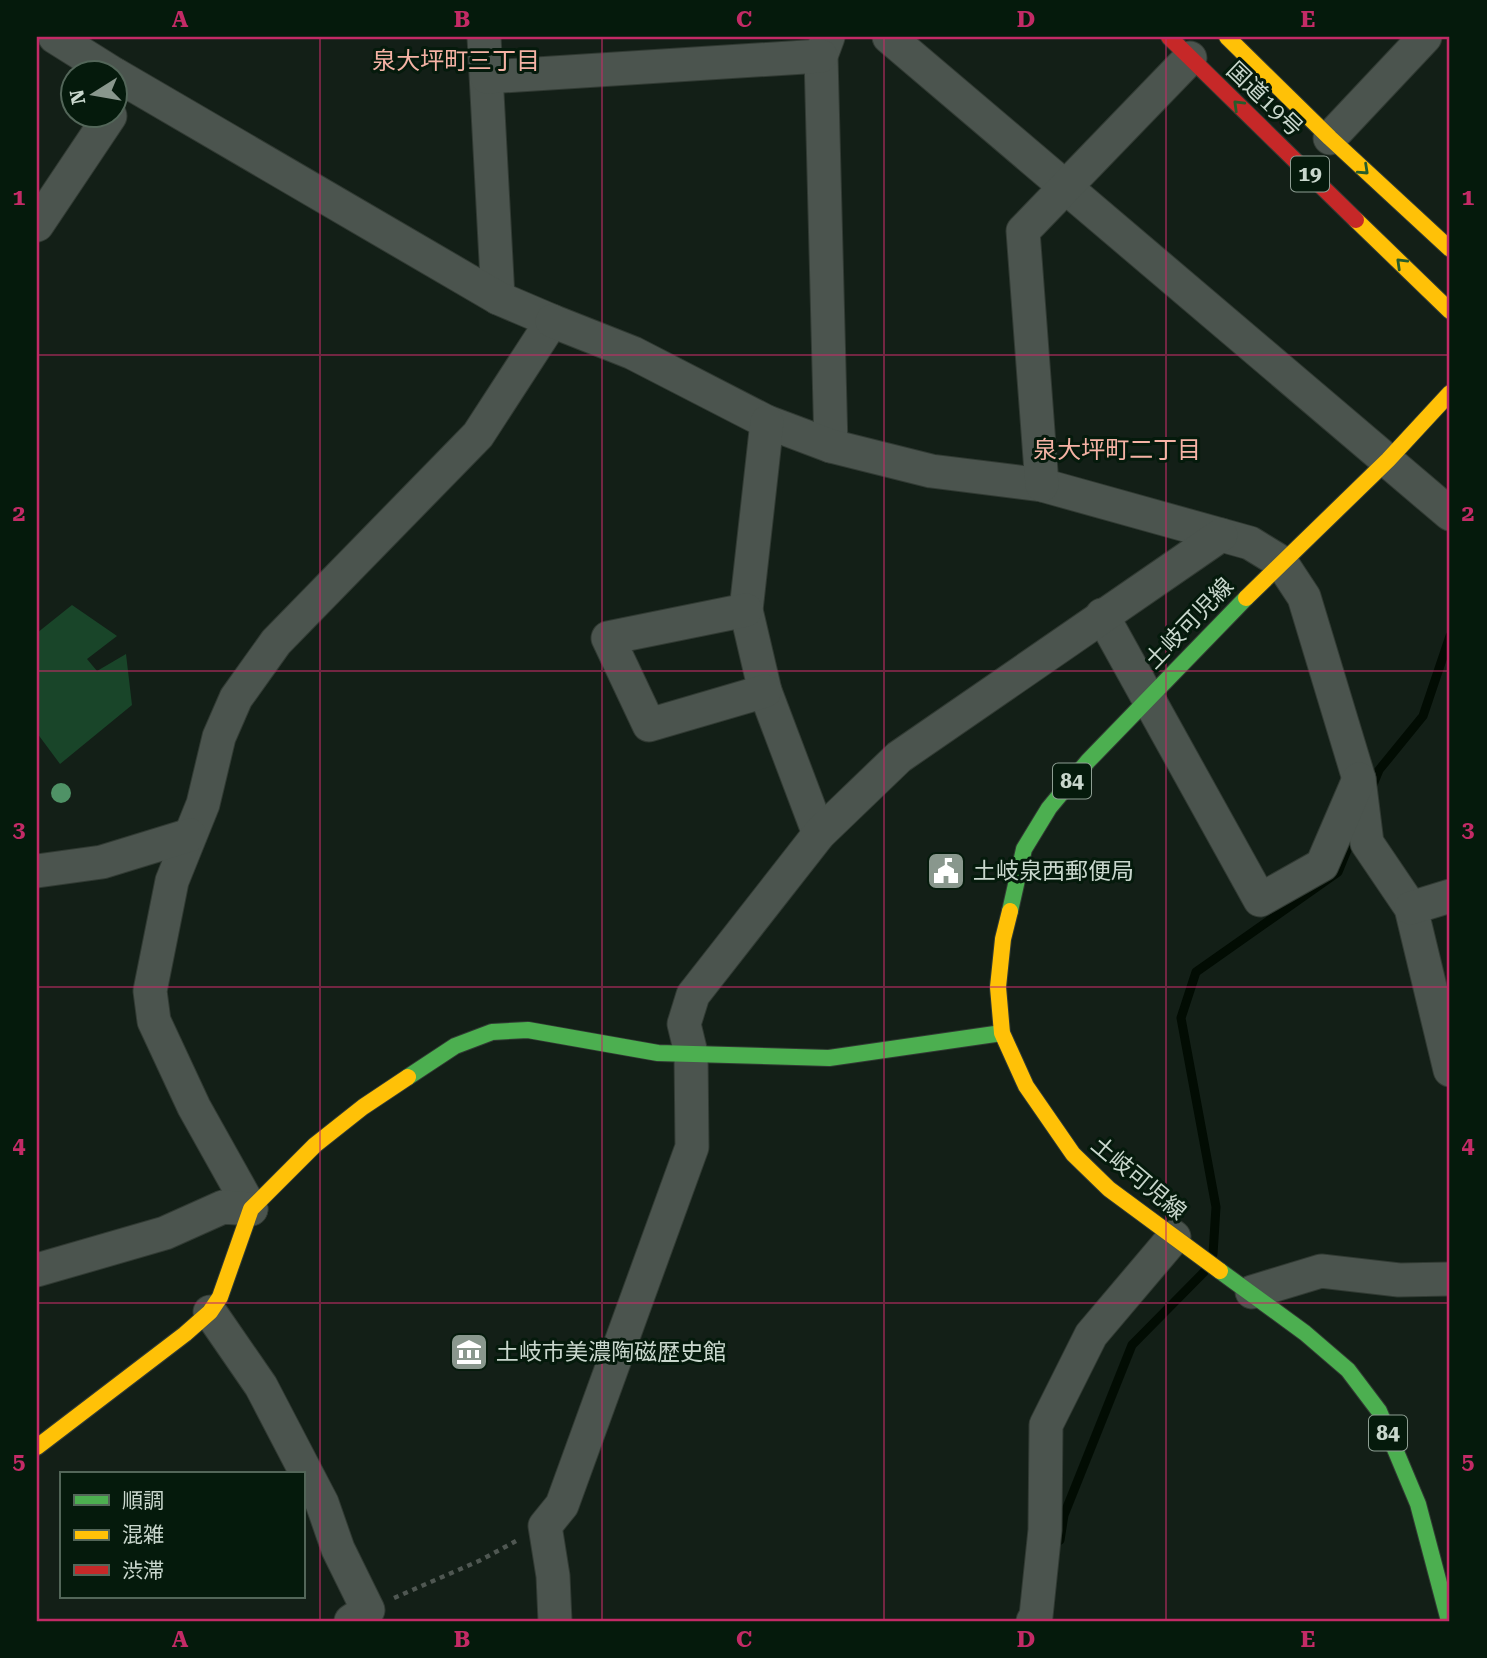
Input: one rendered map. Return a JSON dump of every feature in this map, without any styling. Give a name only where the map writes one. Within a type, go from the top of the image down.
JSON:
[{"type":"main road","name":"国道19号","points":[[1227,37],[1329,138],[1450,249]]},
{"type":"main road","name":"国道19号","points":[[1180,47],[1450,311]]},
{"type":"main road","name":"土岐可児線","points":[[1449,1621],[1418,1504],[1379,1411],[1348,1370],[1306,1333],[1110,1189],[1073,1154],[1026,1086],[1002,1033],[998,987],[1003,939],[1024,849],[1049,808],[1088,761],[1147,699],[1281,562],[1388,460],[1450,393]]},
{"type":"main road","points":[[37,1447],[210,1312],[220,1297],[251,1209],[315,1145],[363,1107],[455,1046],[492,1032],[528,1030],[658,1054],[829,1058],[1002,1033]]},
{"type":"street","points":[[484,37],[498,298]]},
{"type":"street","points":[[889,37],[1450,514]]},
{"type":"street","points":[[1329,138],[1425,37]]},
{"type":"street","points":[[57,38],[86,60]]},
{"type":"street","points":[[487,77],[825,46],[831,446]]},
{"type":"street","points":[[1042,485],[1023,231],[1066,185],[1180,47]]},
{"type":"street","points":[[130,91],[498,298],[633,353],[767,422],[831,446],[931,471],[1042,485],[1251,543],[1281,562],[1304,597],[1359,779],[1367,843],[1411,908],[1450,1070]]},
{"type":"street","points":[[37,225],[101,130]]},
{"type":"street","points":[[251,1209],[194,1107],[154,1021],[150,991],[172,881],[203,804],[219,737],[236,698],[276,642],[478,435],[552,321]]},
{"type":"street","points":[[767,422],[746,610],[765,691],[819,834]]},
{"type":"street","points":[[555,1621],[553,1576],[545,1526],[562,1505],[692,1147],[691,1053],[684,1024],[692,995],[819,834],[899,757],[1221,535]]},
{"type":"street","points":[[746,610],[608,638],[649,724],[765,691]]},
{"type":"street","points":[[1102,615],[1260,900],[1322,865],[1359,779]]},
{"type":"street","points":[[37,871],[102,862],[190,835]]},
{"type":"street","points":[[1411,908],[1450,896]]},
{"type":"street","points":[[37,1270],[165,1233],[223,1208],[251,1209]]},
{"type":"street","points":[[1033,1621],[1036,1616],[1045,1530],[1046,1425],[1091,1335],[1180,1242]]},
{"type":"street","points":[[1240,1285],[1321,1270],[1399,1280],[1450,1279]]},
{"type":"street","points":[[210,1312],[261,1386],[322,1503],[359,1616]]},
{"type":"path","points":[[359,1616],[481,1560],[545,1526]]},
{"type":"green space","points":[[72,605],[117,636],[87,659],[97,671],[126,654],[132,705],[60,764],[37,733],[37,633]]},
{"type":"waterway","points":[[1372,787],[1379,770],[1423,716],[1450,636]]},
{"type":"waterway","points":[[1213,1254],[1216,1207],[1181,1018],[1196,972],[1338,872],[1354,833]]},
{"type":"waterway","points":[[1060,1540],[1064,1515],[1132,1345],[1204,1272]]},
{"type":"traffic: fast","points":[[1010,911],[1024,849],[1049,808],[1088,761],[1246,598]]},
{"type":"traffic: fast","points":[[408,1077],[455,1046],[492,1032],[528,1030],[658,1053],[829,1058],[1002,1033]]},
{"type":"traffic: fast","points":[[1220,1271],[1305,1333],[1348,1370],[1379,1411],[1418,1504],[1449,1621]]},
{"type":"traffic: slow","points":[[1227,37],[1330,138],[1450,249]]},
{"type":"traffic: slow","points":[[1356,220],[1450,311]]},
{"type":"traffic: slow","points":[[1246,598],[1388,460],[1450,393]]},
{"type":"traffic: slow","points":[[1010,911],[1003,939],[998,987],[1002,1033],[1026,1086],[1073,1154],[1109,1189],[1220,1271]]},
{"type":"traffic: slow","points":[[37,1447],[210,1312],[220,1297],[251,1209],[315,1145],[363,1107],[408,1077]]},
{"type":"traffic: jam","points":[[1169,37],[1356,220]]},
{"type":"place","name":"土岐泉西郵便局","points":[[946,871]]},
{"type":"place","name":"土岐市美濃陶磁歴史館","points":[[469,1352]]},
{"type":"district","name":"泉大坪町三丁目","points":[[456,61]]},
{"type":"district","name":"泉大坪町二丁目","points":[[1117,450]]}]
